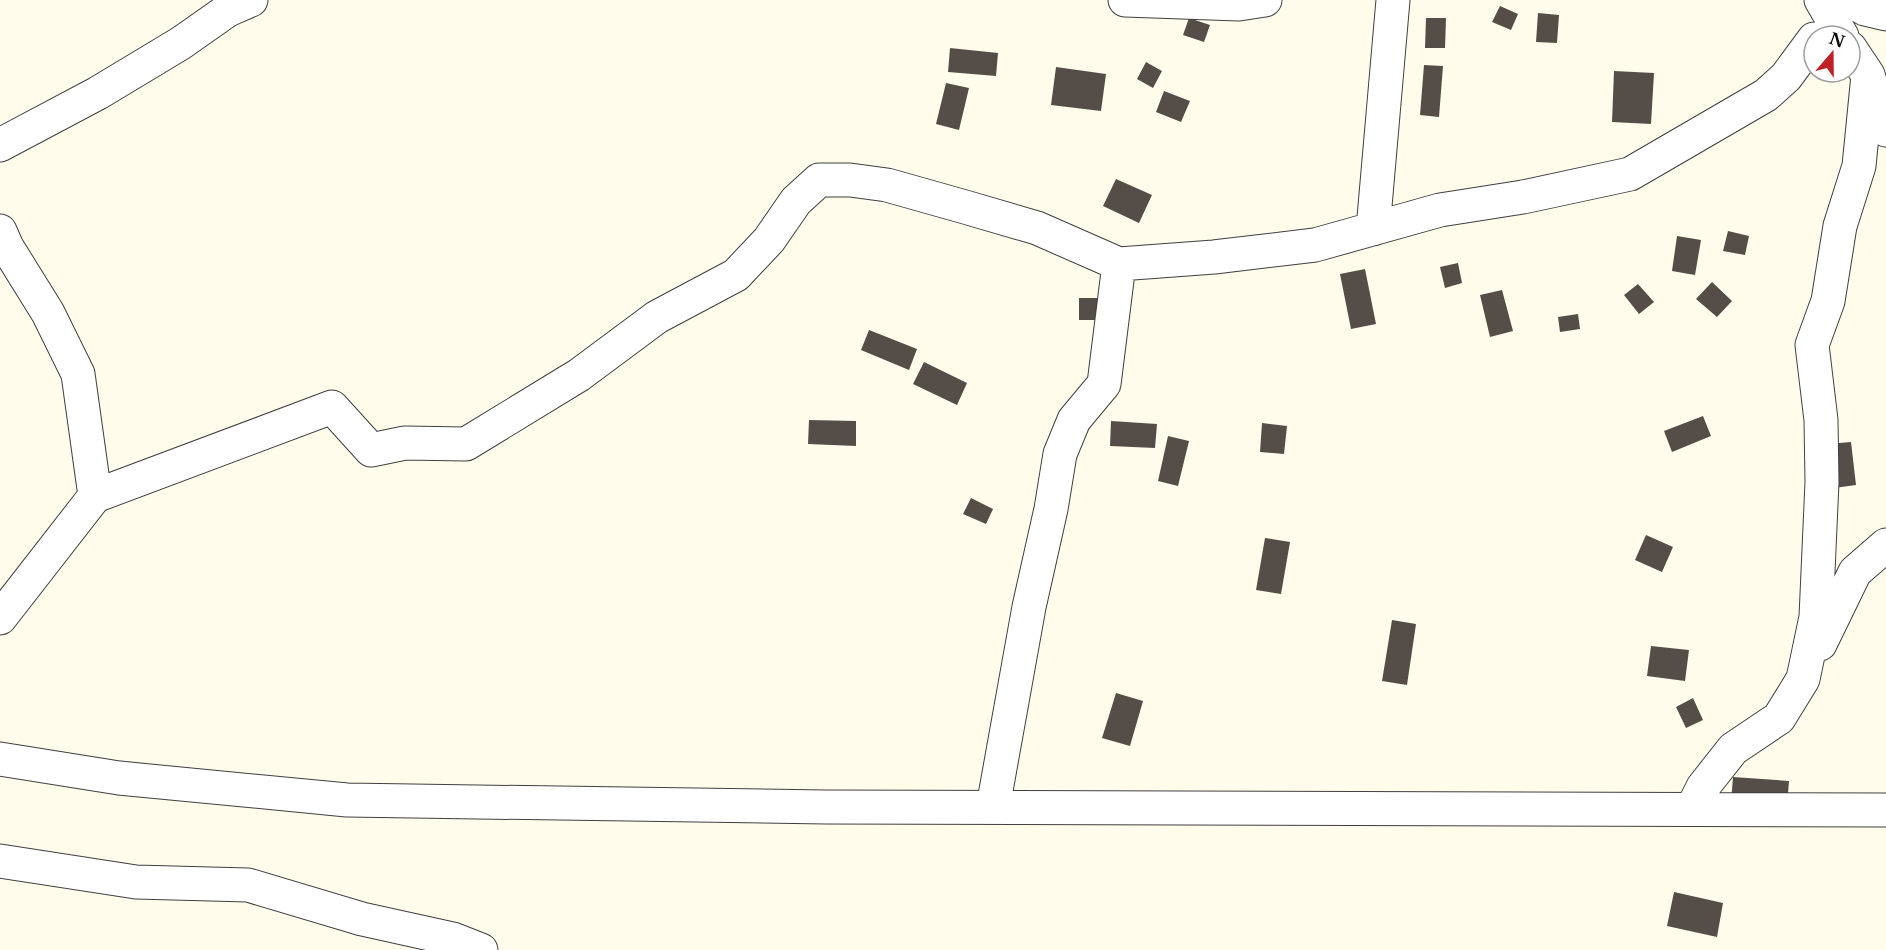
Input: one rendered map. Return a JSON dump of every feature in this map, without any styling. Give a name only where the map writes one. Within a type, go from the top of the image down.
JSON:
[{"type":"street","points":[[0,145],[98,93],[181,43],[228,10],[251,0]]},
{"type":"street","points":[[1125,0],[1239,4],[1265,0]]},
{"type":"street","points":[[1373,229],[1393,0]]},
{"type":"street","points":[[0,618],[95,496],[332,407],[371,450],[405,443],[466,444],[579,375],[657,317],[736,275],[769,240],[796,201],[819,180],[850,180],[886,185],[954,203],[1037,228],[1119,264],[1214,257],[1315,245],[1440,210],[1523,197],[1630,174],[1766,95],[1786,77],[1829,21],[1865,9],[1886,14]]},
{"type":"street","points":[[1862,66],[1868,75],[1886,130]]},
{"type":"street","points":[[1803,679],[1816,617],[1821,482],[1821,420],[1812,345],[1828,302],[1840,225],[1859,166],[1868,75]]},
{"type":"street","points":[[0,231],[7,247],[48,313],[78,374],[95,496]]},
{"type":"street","points":[[993,807],[1029,607],[1051,509],[1060,454],[1074,420],[1104,384],[1119,264]]},
{"type":"street","points":[[1692,809],[1703,787],[1733,748],[1779,718],[1803,679],[1856,572],[1886,545]]},
{"type":"street","points":[[0,759],[119,778],[348,800],[993,807],[1886,810]]},
{"type":"street","points":[[0,861],[136,882],[248,885],[362,918],[453,939],[481,950]]},
{"type":"building","points":[[1500,6],[1518,14],[1511,30],[1492,22]]},
{"type":"building","points":[[1538,13],[1559,15],[1557,43],[1536,42]]},
{"type":"building","points":[[1189,18],[1210,25],[1204,42],[1183,35]]},
{"type":"building","points":[[1426,18],[1446,18],[1445,48],[1425,48]]},
{"type":"building","points":[[950,48],[998,53],[996,76],[948,72]]},
{"type":"building","points":[[1146,62],[1162,71],[1153,88],[1137,79]]},
{"type":"building","points":[[1424,65],[1443,66],[1439,117],[1420,115]]},
{"type":"building","points":[[1056,67],[1106,74],[1101,111],[1051,105]]},
{"type":"building","points":[[1614,71],[1654,73],[1651,124],[1612,122]]},
{"type":"building","points":[[946,83],[969,88],[959,130],[936,124]]},
{"type":"building","points":[[1164,91],[1190,101],[1181,122],[1156,112]]},
{"type":"building","points":[[1116,179],[1152,195],[1139,223],[1103,206]]},
{"type":"building","points":[[1728,231],[1749,236],[1745,255],[1723,251]]},
{"type":"building","points":[[1677,236],[1701,240],[1695,275],[1672,271]]},
{"type":"building","points":[[1458,263],[1462,283],[1445,288],[1440,267]]},
{"type":"building","points":[[1365,269],[1376,324],[1351,329],[1340,274]]},
{"type":"building","points":[[1712,282],[1732,301],[1717,317],[1696,299]]},
{"type":"building","points":[[1638,284],[1654,302],[1639,314],[1624,295]]},
{"type":"building","points":[[1502,290],[1513,331],[1490,337],[1480,295]]},
{"type":"building","points":[[1079,298],[1099,298],[1099,320],[1079,320]]},
{"type":"building","points":[[1578,314],[1580,329],[1560,332],[1558,317]]},
{"type":"building","points":[[869,330],[917,349],[909,370],[861,350]]},
{"type":"building","points":[[924,362],[967,383],[957,405],[913,384]]},
{"type":"building","points":[[1703,416],[1711,436],[1672,452],[1664,431]]},
{"type":"building","points":[[809,420],[856,421],[856,446],[808,444]]},
{"type":"building","points":[[1111,421],[1157,424],[1155,448],[1110,446]]},
{"type":"building","points":[[1262,423],[1287,426],[1284,454],[1260,452]]},
{"type":"building","points":[[1168,436],[1189,441],[1178,486],[1158,481]]},
{"type":"building","points":[[1851,442],[1856,485],[1834,488],[1828,444]]},
{"type":"building","points":[[971,498],[993,509],[986,524],[963,514]]},
{"type":"building","points":[[1646,535],[1673,547],[1662,572],[1635,560]]},
{"type":"building","points":[[1265,538],[1290,542],[1281,594],[1256,590]]},
{"type":"building","points":[[1392,620],[1416,624],[1407,685],[1382,681]]},
{"type":"building","points":[[1651,646],[1689,650],[1685,681],[1647,676]]},
{"type":"building","points":[[1116,693],[1143,701],[1130,746],[1102,738]]},
{"type":"building","points":[[1693,698],[1703,720],[1686,728],[1676,707]]},
{"type":"building","points":[[1733,777],[1789,781],[1787,806],[1731,802]]},
{"type":"building","points":[[1674,892],[1723,903],[1717,937],[1667,926]]}]
